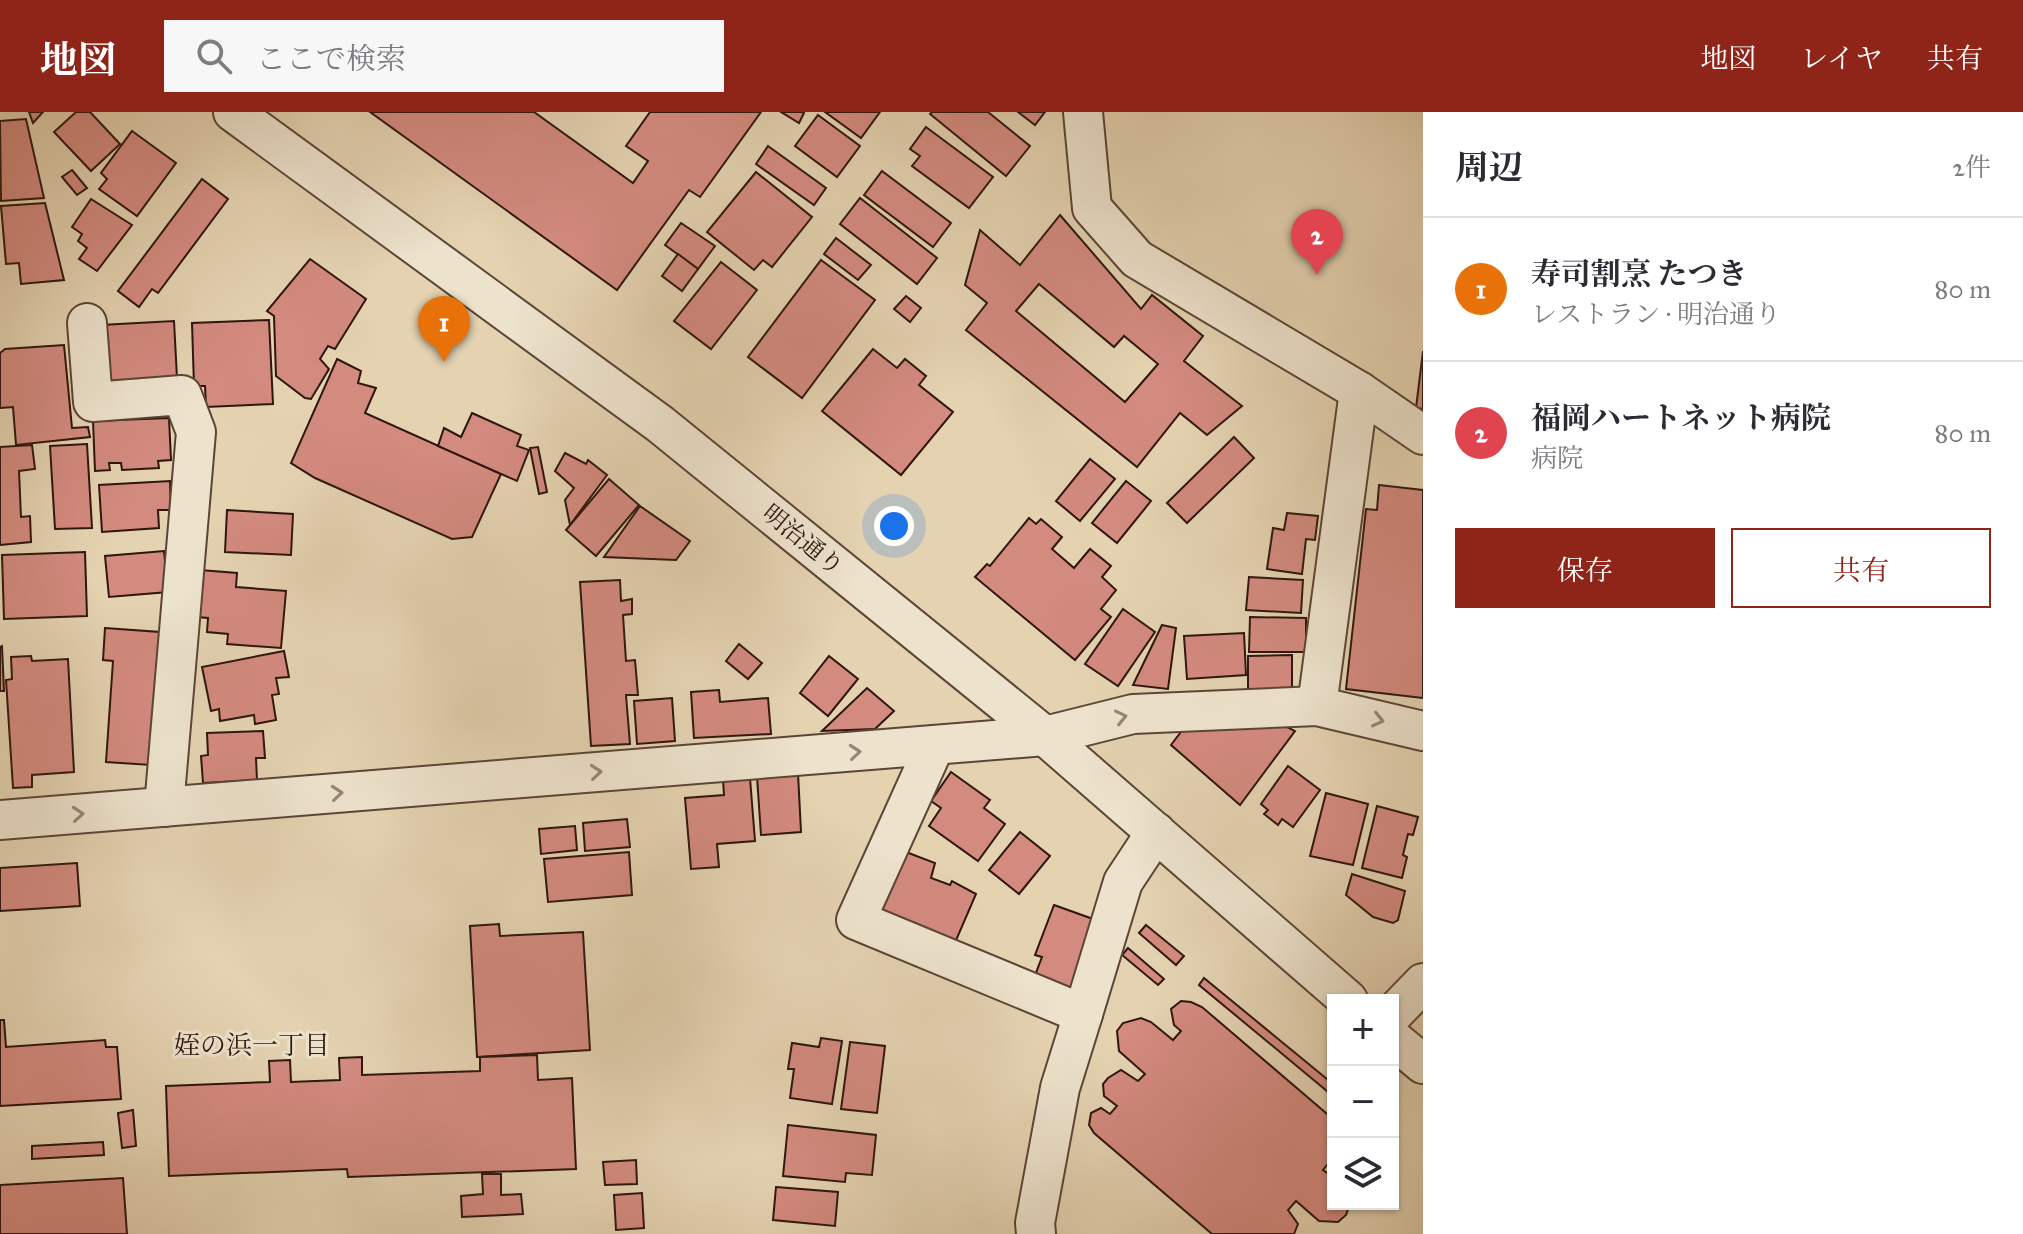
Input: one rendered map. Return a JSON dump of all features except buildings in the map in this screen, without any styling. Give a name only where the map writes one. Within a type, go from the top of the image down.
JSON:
[{"type":"street","name":"明治通り","points":[[233,112],[660,424],[1045,736],[1341,994]]},
{"type":"street","points":[[1083,112],[1092,208],[1137,259],[1359,391],[1423,435]]},
{"type":"street","points":[[87,323],[93,402],[182,395],[196,432],[164,807]]},
{"type":"street","points":[[1317,706],[1359,391]]},
{"type":"street","points":[[0,820],[1045,736],[1133,714],[1317,706],[1423,731]]},
{"type":"street","points":[[935,745],[856,920],[1083,1014]]},
{"type":"street","points":[[1036,1234],[1035,1223],[1060,1088],[1123,882],[1156,832]]},
{"type":"street","points":[[1399,1008],[1423,983]]},
{"type":"street","points":[[1399,1044],[1423,1064]]},
{"type":"place","name":"福岡ハートネット病院","points":[[1317,275]]},
{"type":"place","name":"寿司割烹 たつき","points":[[444,362]]},
{"type":"district","name":"姪の浜一丁目","points":[[252,1045]]}]
